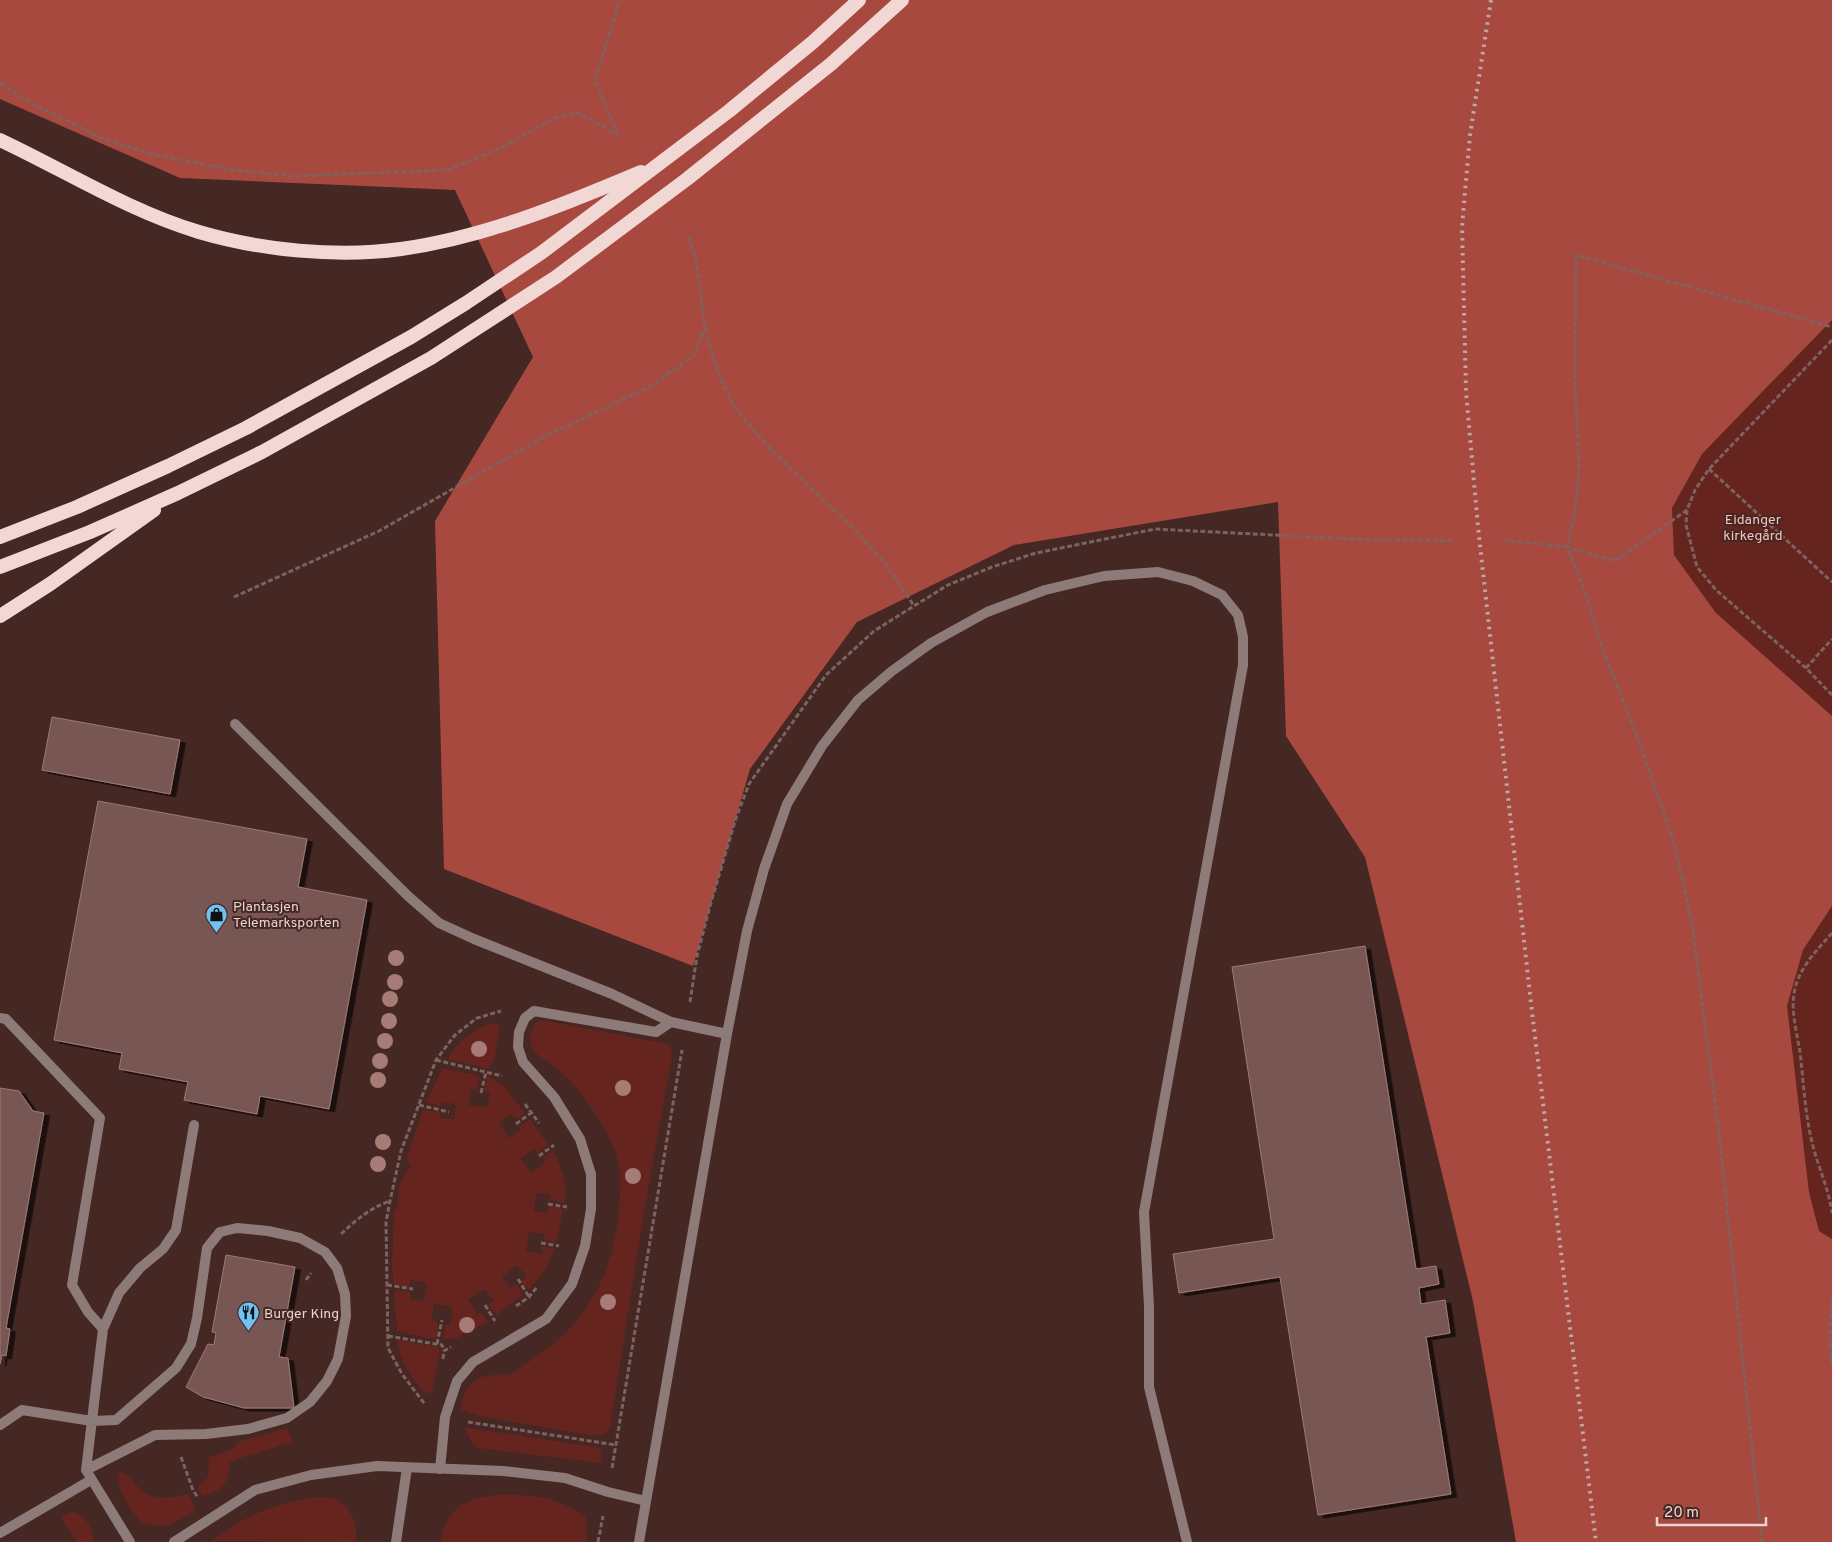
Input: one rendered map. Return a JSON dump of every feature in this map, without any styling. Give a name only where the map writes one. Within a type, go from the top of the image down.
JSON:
[{"type":"highway","points":[[0,537],[77,507],[246,428],[411,336],[466,303],[541,253],[729,111],[813,42],[859,0]]},
{"type":"highway","points":[[0,567],[90,532],[178,494],[262,452],[430,358],[556,277],[687,179],[831,64],[902,0]]},
{"type":"highway","points":[[0,140],[111,196],[198,232],[251,244],[300,250],[351,252],[400,249],[466,236],[517,221],[587,195],[660,164]]},
{"type":"highway","points":[[0,616],[50,584],[178,494]]},
{"type":"street","points":[[639,1542],[727,1034],[749,922],[764,869],[787,804],[822,746],[858,700],[892,671],[931,643],[987,612],[1046,590],[1104,576],[1158,572],[1192,581],[1222,595],[1238,616],[1243,637],[1243,665],[1144,1212],[1149,1307],[1149,1387],[1187,1542]]},
{"type":"street","points":[[234,724],[408,896],[439,923],[483,943],[612,994],[671,1022],[727,1034]]},
{"type":"street","points":[[440,1469],[446,1417],[457,1382],[473,1362],[546,1319],[572,1284],[585,1246],[591,1209],[591,1174],[580,1139],[554,1097],[523,1062],[518,1047],[519,1032],[525,1018],[534,1011],[656,1032],[671,1022]]},
{"type":"street","points":[[0,1018],[6,1019],[20,1032],[100,1118],[72,1285],[88,1312],[103,1329]]},
{"type":"street","points":[[130,1542],[86,1470],[103,1329],[119,1294],[140,1268],[163,1249],[176,1230],[194,1125]]},
{"type":"street","points":[[0,1425],[22,1410],[92,1421],[116,1420],[176,1368],[190,1344],[195,1327],[207,1248],[220,1232],[237,1228],[268,1231],[300,1238],[326,1252],[337,1268],[345,1294],[346,1316],[338,1359],[327,1380],[310,1402],[288,1418],[248,1429],[206,1434],[155,1435],[86,1470]]},
{"type":"street","points":[[174,1542],[256,1490],[311,1475],[376,1466],[503,1472],[565,1478],[608,1492],[646,1501]]},
{"type":"street","points":[[396,1542],[407,1468]]},
{"type":"street","points":[[0,1533],[91,1480]]},
{"type":"path","points":[[0,83],[32,103],[106,140],[156,155],[234,170],[294,176],[446,170],[503,147],[554,118],[577,112],[618,136],[595,80],[620,0]]},
{"type":"path","points":[[688,235],[696,259],[708,347],[723,382],[741,415],[768,446],[868,544],[890,569],[914,606]]},
{"type":"path","points":[[1762,1542],[1719,1133],[1692,923],[1673,839],[1637,736],[1601,646],[1586,594],[1567,547],[1575,512],[1579,466],[1575,382],[1576,255],[1832,327]]},
{"type":"path","points":[[234,597],[379,530],[542,438],[652,386],[694,355],[706,328]]},
{"type":"path","points":[[1832,340],[1709,469],[1695,490],[1688,510],[1686,525],[1697,567],[1716,590],[1806,668],[1832,695]]},
{"type":"path","points":[[1709,469],[1832,582]]},
{"type":"path","points":[[1503,540],[1567,547],[1614,561],[1688,510]]},
{"type":"path","points":[[598,1542],[616,1445],[697,956],[724,857],[749,784],[796,714],[826,675],[874,631],[948,585],[992,567],[1036,553],[1155,529],[1352,539],[1452,541]]},
{"type":"path","points":[[1806,668],[1832,639]]},
{"type":"path","points":[[1832,933],[1812,955],[1801,973],[1794,994],[1806,1115],[1814,1151],[1825,1180],[1832,1213]]},
{"type":"path","points":[[534,1011],[506,1010],[478,1018],[455,1035],[436,1060],[401,1151],[386,1222],[388,1348],[402,1374],[423,1402],[446,1417],[480,1425],[616,1445]]},
{"type":"path","points":[[436,1060],[502,1075],[506,1080]]},
{"type":"path","points":[[481,1093],[486,1072]]},
{"type":"path","points":[[521,1098],[543,1129]]},
{"type":"path","points":[[418,1105],[449,1112]]},
{"type":"path","points":[[516,1124],[532,1113]]},
{"type":"path","points":[[549,1137],[558,1152]]},
{"type":"path","points":[[539,1156],[554,1145]]},
{"type":"path","points":[[567,1213],[568,1199]]},
{"type":"path","points":[[548,1204],[568,1207]]},
{"type":"path","points":[[556,1255],[561,1240]]},
{"type":"path","points":[[541,1243],[559,1246]]},
{"type":"path","points":[[518,1279],[529,1297]]},
{"type":"path","points":[[515,1306],[529,1297],[539,1284]]},
{"type":"path","points":[[387,1285],[413,1289]]},
{"type":"path","points":[[1832,1299],[1830,1323],[1832,1365]]},
{"type":"path","points":[[485,1305],[495,1321]]},
{"type":"path","points":[[486,1326],[502,1316]]},
{"type":"path","points":[[437,1344],[442,1320]]},
{"type":"path","points":[[388,1336],[442,1345],[444,1351],[442,1361]]},
{"type":"path","points":[[444,1351],[453,1346]]},
{"type":"path","points":[[172,1434],[193,1490],[200,1501]]},
{"type":"green space","name":"Eidanger kirkegård","points":[[1832,320],[1832,716],[1716,613],[1674,555],[1672,508],[1702,454]]},
{"type":"green space","points":[[1832,906],[1832,1239],[1819,1231],[1809,1192],[1787,1006],[1803,950]]},
{"type":"green space","points":[[538,1021],[547,1021],[671,1046],[672,1057],[643,1218],[610,1428],[601,1435],[589,1435],[480,1416],[461,1410],[464,1395],[472,1383],[483,1377],[512,1373],[537,1356],[574,1324],[588,1306],[599,1286],[614,1244],[618,1220],[620,1186],[619,1166],[615,1149],[597,1117],[576,1087],[535,1052],[530,1036]]},
{"type":"green space","points":[[490,1023],[500,1025],[495,1056],[489,1069],[448,1059],[466,1037]]},
{"type":"green space","points":[[443,1068],[480,1076],[477,1089],[471,1089],[468,1105],[488,1107],[490,1092],[484,1091],[488,1076],[503,1085],[524,1112],[523,1116],[517,1119],[511,1114],[499,1123],[509,1138],[521,1130],[519,1126],[530,1119],[548,1145],[538,1153],[534,1148],[521,1159],[532,1173],[545,1163],[543,1157],[553,1151],[561,1170],[566,1190],[564,1203],[550,1200],[551,1195],[536,1193],[534,1211],[547,1213],[549,1206],[563,1209],[556,1243],[544,1240],[545,1234],[529,1232],[526,1251],[541,1254],[543,1246],[554,1248],[546,1269],[529,1290],[521,1282],[526,1275],[516,1265],[502,1277],[510,1288],[516,1285],[523,1295],[496,1315],[489,1305],[494,1300],[484,1289],[468,1300],[477,1314],[480,1312],[488,1321],[457,1338],[444,1339],[445,1325],[451,1325],[452,1306],[434,1304],[432,1320],[438,1322],[437,1338],[427,1338],[397,1331],[394,1292],[397,1290],[410,1292],[410,1299],[424,1301],[427,1283],[411,1280],[409,1287],[394,1285],[392,1266],[394,1209],[398,1209],[399,1191],[404,1175],[412,1166],[406,1160],[423,1110],[440,1112],[439,1118],[454,1119],[456,1104],[442,1102],[440,1106],[426,1102]]},
{"type":"green space","points":[[397,1340],[437,1347],[440,1350],[432,1392],[427,1394],[412,1376],[401,1355]]},
{"type":"green space","points":[[464,1427],[596,1447],[602,1451],[601,1463],[478,1448],[473,1444]]},
{"type":"green space","points":[[287,1428],[293,1442],[229,1463],[226,1481],[216,1492],[203,1496],[197,1488],[208,1477],[209,1457],[234,1449],[238,1442]]},
{"type":"green space","points":[[121,1472],[131,1478],[144,1492],[156,1497],[175,1497],[188,1493],[196,1510],[182,1519],[164,1526],[141,1522],[122,1493],[118,1480],[118,1474]]},
{"type":"green space","points":[[502,1494],[547,1499],[577,1511],[586,1518],[587,1542],[440,1542],[448,1519],[454,1511],[469,1501]]},
{"type":"green space","points":[[323,1497],[342,1502],[350,1512],[355,1523],[356,1542],[212,1541],[237,1524],[264,1510],[293,1501]]},
{"type":"green space","points":[[73,1512],[82,1516],[88,1523],[94,1542],[77,1542],[62,1520],[63,1516]]},
{"type":"shaded area","points":[[0,0],[1832,0],[1832,320],[1702,454],[1672,508],[1674,555],[1716,613],[1832,716],[1832,906],[1803,950],[1787,1006],[1809,1192],[1819,1231],[1832,1239],[1832,1542],[1516,1542],[1473,1301],[1365,857],[1286,736],[1278,502],[1014,545],[857,622],[750,769],[693,966],[444,869],[435,521],[533,357],[455,190],[180,178],[0,99]]},
{"type":"building","points":[[52,717],[180,740],[170,794],[42,770]]},
{"type":"building","name":"Plantasjen Telemarksporten","points":[[98,801],[307,839],[298,887],[367,900],[329,1109],[260,1096],[257,1114],[184,1100],[188,1082],[119,1069],[122,1053],[54,1040]]},
{"type":"building","points":[[1365,946],[1416,1269],[1436,1266],[1439,1284],[1419,1288],[1421,1304],[1445,1300],[1450,1333],[1426,1337],[1451,1494],[1318,1515],[1280,1277],[1179,1293],[1173,1254],[1274,1239],[1232,967]]},
{"type":"building","points":[[0,1088],[19,1091],[33,1111],[44,1113],[6,1328],[10,1329],[6,1356],[2,1355],[0,1364]]},
{"type":"building","name":"Burger King","points":[[226,1255],[295,1267],[279,1357],[288,1358],[294,1408],[244,1408],[203,1397],[186,1387],[208,1344],[214,1345],[216,1333],[212,1332]]},
{"type":"railway","points":[[1491,0],[1470,135],[1462,227],[1466,392],[1478,527],[1532,1012],[1596,1542]]},
{"type":"place","name":"Plantasjen Telemarksporten","points":[[217,933]]},
{"type":"place","name":"Burger King","points":[[248,1332]]}]
